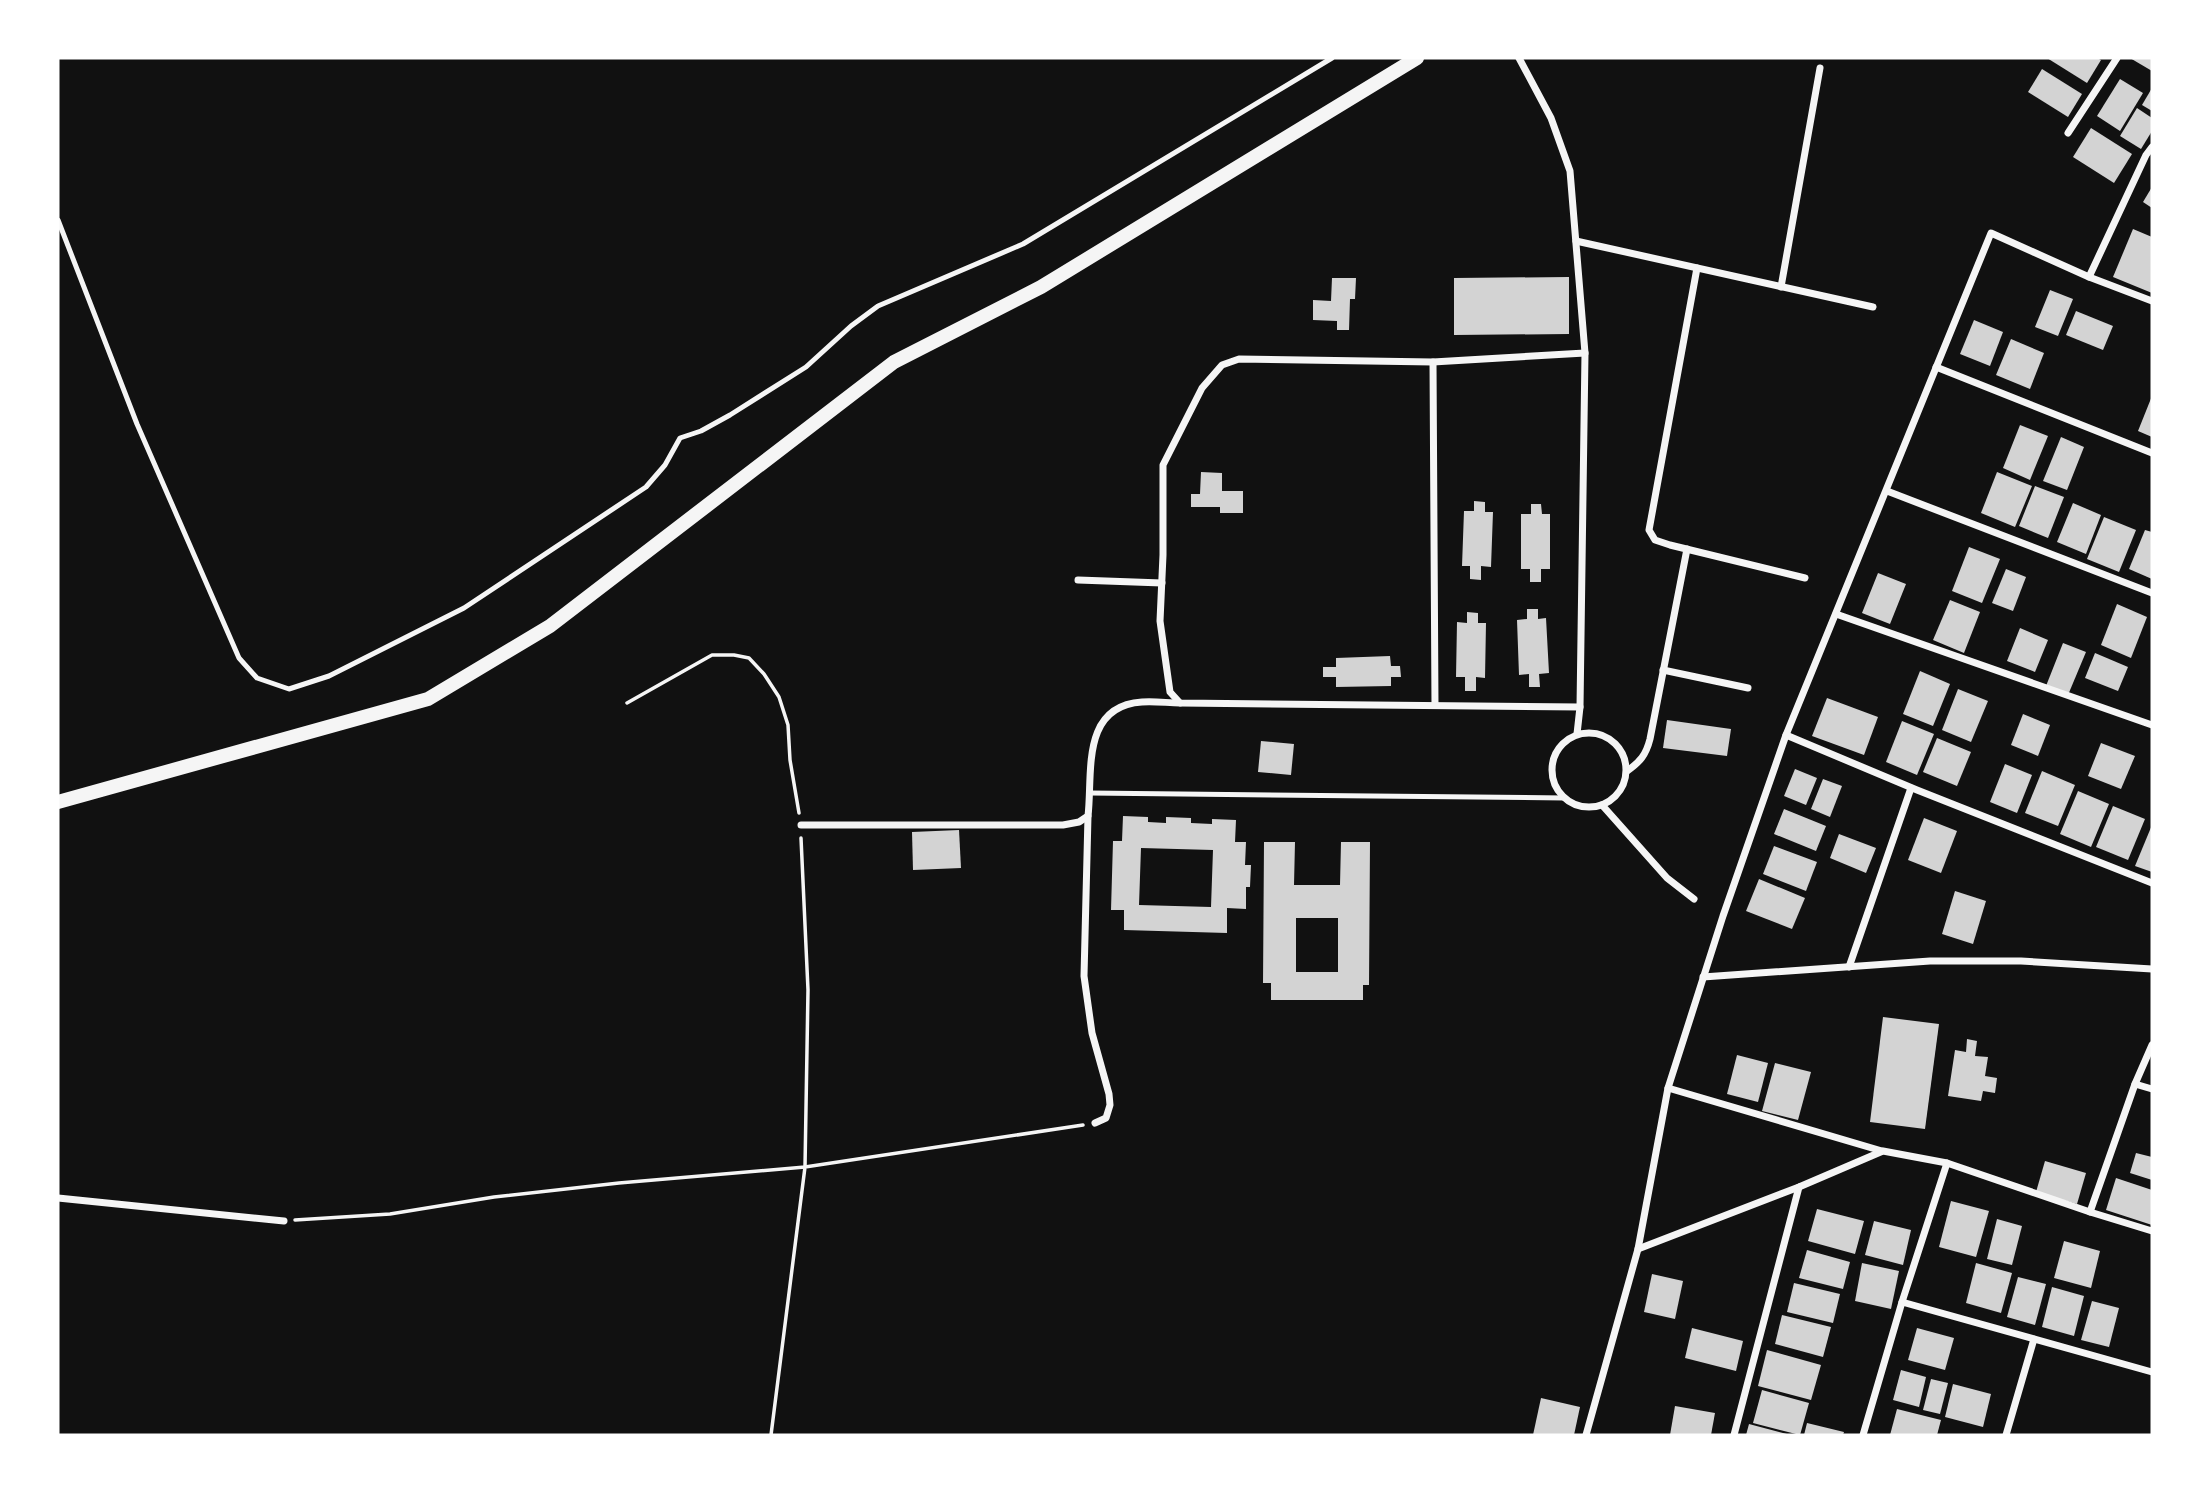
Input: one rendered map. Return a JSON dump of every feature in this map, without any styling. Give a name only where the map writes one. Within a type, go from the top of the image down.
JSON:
[{"type":"main road","points":[[58,802],[428,699],[550,626],[894,362],[1041,287],[1417,58]]},
{"type":"street","points":[[1518,58],[1551,118],[1570,171],[1585,353],[1580,707],[1577,734]]},
{"type":"street","points":[[2068,134],[2118,58]]},
{"type":"street","points":[[1782,286],[1820,68]]},
{"type":"street","points":[[2090,277],[2152,147]]},
{"type":"street","points":[[1586,1435],[1638,1249],[1668,1088],[1723,916],[1786,735],[1991,233],[2152,301]]},
{"type":"street","points":[[1576,241],[1873,307]]},
{"type":"street","points":[[1697,268],[1649,530],[1655,540],[1805,578]]},
{"type":"street","points":[[1180,703],[1170,692],[1160,621],[1163,465],[1202,388],[1222,365],[1239,359],[1433,362],[1585,353]]},
{"type":"street","points":[[1433,362],[1435,705]]},
{"type":"street","points":[[1936,367],[2152,453]]},
{"type":"street","points":[[1886,491],[2152,593]]},
{"type":"street","points":[[1627,771],[1641,761],[1647,751],[1687,549]]},
{"type":"street","points":[[1078,580],[1162,583]]},
{"type":"street","points":[[1836,614],[2152,725]]},
{"type":"street","points":[[1663,670],[1748,688]]},
{"type":"street","points":[[1096,1123],[1106,1118],[1110,1105],[1092,1033],[1084,976],[1088,816],[1094,737],[1107,717],[1119,709],[1140,702],[1580,707]]},
{"type":"street","points":[[1577,734],[1602,734],[1620,748],[1625,760],[1625,783],[1619,793],[1602,805],[1576,805],[1556,788],[1552,763],[1565,740],[1577,734]]},
{"type":"street","points":[[1786,735],[1911,788],[2152,883]]},
{"type":"street","points":[[1849,967],[1911,788]]},
{"type":"street","points":[[1602,805],[1667,878],[1694,899]]},
{"type":"street","points":[[801,825],[1063,825],[1079,822],[1088,816]]},
{"type":"street","points":[[1703,977],[1930,961],[2021,961],[2152,970]]},
{"type":"street","points":[[2090,1212],[2134,1084],[2152,1045]]},
{"type":"street","points":[[2134,1084],[2152,1089]]},
{"type":"street","points":[[1668,1088],[1883,1151],[1947,1163],[2152,1231]]},
{"type":"street","points":[[1638,1249],[1799,1187],[1883,1151]]},
{"type":"street","points":[[1863,1435],[1947,1163]]},
{"type":"street","points":[[1734,1435],[1799,1187]]},
{"type":"street","points":[[58,1198],[284,1221]]},
{"type":"street","points":[[1902,1302],[2152,1372]]},
{"type":"street","points":[[2006,1435],[2034,1339]]},
{"type":"lane","points":[[58,220],[137,425],[239,658],[257,678],[289,689],[329,676],[464,608],[646,486],[665,465],[680,438],[701,431],[730,415],[806,367],[851,326],[878,306],[1023,244],[1332,58]]},
{"type":"lane","points":[[1090,793],[1565,798]]},
{"type":"path","points":[[627,703],[712,655],[734,655],[749,658],[764,674],[779,696],[788,725],[790,760],[801,825],[808,990],[805,1167],[771,1435]]},
{"type":"path","points":[[284,1221],[390,1214],[536,1193],[805,1167],[1096,1123]]},
{"type":"building","points":[[2047,58],[2097,58],[2101,60],[2087,83]]},
{"type":"building","points":[[2130,58],[2152,58],[2152,71]]},
{"type":"building","points":[[2042,69],[2082,94],[2068,117],[2028,92]]},
{"type":"building","points":[[2120,79],[2143,93],[2120,131],[2097,116]]},
{"type":"building","points":[[2152,88],[2152,111],[2142,105]]},
{"type":"building","points":[[2137,108],[2152,118],[2152,131],[2141,149],[2120,136]]},
{"type":"building","points":[[2091,128],[2132,154],[2114,183],[2073,157]]},
{"type":"building","points":[[2152,187],[2152,208],[2143,202]]},
{"type":"building","points":[[2133,229],[2152,237],[2152,293],[2113,277]]},
{"type":"building","points":[[1569,277],[1569,334],[1454,335],[1454,278]]},
{"type":"building","points":[[1332,278],[1356,278],[1355,299],[1350,299],[1349,330],[1337,330],[1337,321],[1313,320],[1313,300],[1331,301]]},
{"type":"building","points":[[2050,290],[2073,299],[2058,336],[2035,327]]},
{"type":"building","points":[[2076,311],[2113,326],[2103,350],[2066,335]]},
{"type":"building","points":[[1974,320],[2003,332],[1990,366],[1960,354]]},
{"type":"building","points":[[2011,339],[2044,353],[2030,389],[1996,375]]},
{"type":"building","points":[[2152,396],[2152,437],[2138,431]]},
{"type":"building","points":[[2020,425],[2048,436],[2030,480],[2003,468]]},
{"type":"building","points":[[2061,437],[2084,447],[2067,490],[2043,481]]},
{"type":"building","points":[[1201,472],[1222,473],[1222,491],[1243,491],[1243,513],[1220,513],[1220,507],[1191,507],[1191,494],[1200,494]]},
{"type":"building","points":[[1997,472],[2032,486],[2015,527],[1981,513]]},
{"type":"building","points":[[2035,486],[2064,497],[2048,538],[2019,526]]},
{"type":"building","points":[[1474,501],[1485,502],[1485,512],[1493,512],[1491,567],[1481,566],[1481,580],[1470,579],[1470,566],[1462,566],[1464,511],[1474,511]]},
{"type":"building","points":[[2073,503],[2101,515],[2086,554],[2057,542]]},
{"type":"building","points":[[1531,504],[1541,504],[1542,514],[1550,514],[1550,569],[1541,569],[1541,582],[1530,582],[1530,569],[1521,569],[1521,514],[1531,514]]},
{"type":"building","points":[[2104,517],[2136,530],[2119,572],[2087,559]]},
{"type":"building","points":[[2145,530],[2152,532],[2152,579],[2129,569]]},
{"type":"building","points":[[1969,547],[2000,559],[1982,603],[1952,591]]},
{"type":"building","points":[[2006,569],[2026,577],[2013,611],[1992,603]]},
{"type":"building","points":[[1878,573],[1906,584],[1890,624],[1862,613]]},
{"type":"building","points":[[1950,600],[1980,612],[1964,653],[1933,640]]},
{"type":"building","points":[[2117,604],[2147,617],[2131,658],[2101,645]]},
{"type":"building","points":[[1527,609],[1538,609],[1538,619],[1546,618],[1549,673],[1539,674],[1540,687],[1529,687],[1529,674],[1519,675],[1517,620],[1527,619]]},
{"type":"building","points":[[1467,612],[1478,613],[1478,623],[1486,623],[1485,678],[1476,677],[1476,691],[1465,691],[1465,677],[1456,677],[1457,622],[1467,623]]},
{"type":"building","points":[[2020,628],[2048,640],[2035,672],[2007,661]]},
{"type":"building","points":[[2063,643],[2086,652],[2068,695],[2046,686]]},
{"type":"building","points":[[2095,653],[2128,667],[2118,691],[2085,678]]},
{"type":"building","points":[[1390,656],[1391,666],[1400,666],[1401,677],[1391,677],[1391,686],[1336,687],[1336,677],[1323,677],[1323,667],[1336,667],[1336,658]]},
{"type":"building","points":[[1920,671],[1950,684],[1933,726],[1903,714]]},
{"type":"building","points":[[1958,689],[1988,701],[1971,742],[1942,730]]},
{"type":"building","points":[[1827,698],[1878,717],[1864,755],[1812,736]]},
{"type":"building","points":[[2023,714],[2050,725],[2038,756],[2011,745]]},
{"type":"building","points":[[1667,720],[1731,729],[1727,756],[1663,748]]},
{"type":"building","points":[[1902,721],[1934,734],[1917,775],[1886,762]]},
{"type":"building","points":[[1937,738],[1971,752],[1957,786],[1923,772]]},
{"type":"building","points":[[1261,741],[1294,744],[1291,775],[1258,772]]},
{"type":"building","points":[[2101,743],[2135,756],[2121,789],[2088,776]]},
{"type":"building","points":[[2005,764],[2032,775],[2017,813],[1990,802]]},
{"type":"building","points":[[1795,769],[1817,778],[1806,805],[1784,796]]},
{"type":"building","points":[[2042,771],[2075,785],[2058,826],[2025,813]]},
{"type":"building","points":[[1823,779],[1842,786],[1830,817],[1811,809]]},
{"type":"building","points":[[2078,791],[2109,804],[2091,847],[2060,834]]},
{"type":"building","points":[[2113,806],[2145,819],[2128,860],[2096,847]]},
{"type":"building","points":[[1784,809],[1826,826],[1816,851],[1774,834]]},
{"type":"building","points":[[1123,816],[1148,817],[1148,822],[1166,823],[1166,817],[1191,818],[1191,823],[1212,824],[1212,819],[1236,820],[1235,842],[1246,842],[1245,865],[1251,865],[1250,887],[1246,887],[1246,909],[1227,908],[1227,933],[1124,930],[1124,910],[1111,910],[1113,841],[1122,841]],"holes":[[[1141,848],[1213,850],[1211,907],[1139,905]]]},
{"type":"building","points":[[1924,818],[1957,831],[1941,873],[1908,860]]},
{"type":"building","points":[[2152,825],[2152,872],[2135,866]]},
{"type":"building","points":[[959,830],[961,868],[913,870],[912,832]]},
{"type":"building","points":[[1839,834],[1876,848],[1866,873],[1830,858]]},
{"type":"building","points":[[1264,842],[1295,842],[1294,885],[1340,885],[1341,842],[1370,842],[1369,985],[1363,985],[1363,1000],[1271,1000],[1271,983],[1263,983]],"holes":[[[1296,918],[1338,918],[1338,972],[1296,972]]]},
{"type":"building","points":[[1774,846],[1817,862],[1806,891],[1763,874]]},
{"type":"building","points":[[1759,879],[1805,898],[1792,929],[1746,911]]},
{"type":"building","points":[[1955,891],[1986,901],[1973,944],[1942,934]]},
{"type":"building","points":[[1883,1017],[1939,1024],[1925,1129],[1870,1122]]},
{"type":"building","points":[[1967,1039],[1977,1041],[1975,1056],[1988,1057],[1985,1076],[1997,1078],[1995,1093],[1983,1091],[1981,1101],[1948,1096],[1955,1050],[1966,1052]]},
{"type":"building","points":[[1737,1055],[1768,1063],[1758,1102],[1727,1094]]},
{"type":"building","points":[[1775,1063],[1811,1072],[1798,1120],[1762,1111]]},
{"type":"building","points":[[2136,1153],[2152,1157],[2152,1180],[2130,1173]]},
{"type":"building","points":[[2045,1161],[2086,1173],[2077,1204],[2036,1192]]},
{"type":"building","points":[[2116,1178],[2152,1190],[2152,1225],[2106,1210]]},
{"type":"building","points":[[1951,1201],[1989,1211],[1976,1257],[1939,1247]]},
{"type":"building","points":[[1817,1209],[1864,1221],[1855,1254],[1808,1241]]},
{"type":"building","points":[[1997,1219],[2022,1226],[2012,1265],[1987,1259]]},
{"type":"building","points":[[1874,1221],[1911,1230],[1903,1265],[1865,1255]]},
{"type":"building","points":[[2064,1241],[2100,1251],[2091,1288],[2054,1278]]},
{"type":"building","points":[[1807,1250],[1850,1262],[1843,1289],[1799,1278]]},
{"type":"building","points":[[1862,1263],[1899,1271],[1891,1309],[1855,1301]]},
{"type":"building","points":[[1976,1263],[2012,1273],[2001,1313],[1966,1303]]},
{"type":"building","points":[[1652,1274],[1683,1281],[1675,1319],[1644,1312]]},
{"type":"building","points":[[2018,1277],[2046,1284],[2035,1325],[2007,1317]]},
{"type":"building","points":[[1794,1283],[1840,1294],[1833,1323],[1787,1312]]},
{"type":"building","points":[[2052,1287],[2084,1296],[2074,1336],[2042,1327]]},
{"type":"building","points":[[2092,1301],[2119,1308],[2109,1347],[2081,1340]]},
{"type":"building","points":[[1782,1315],[1831,1327],[1823,1357],[1775,1344]]},
{"type":"building","points":[[1692,1328],[1743,1341],[1736,1371],[1685,1358]]},
{"type":"building","points":[[1917,1328],[1954,1338],[1945,1370],[1908,1360]]},
{"type":"building","points":[[1767,1350],[1821,1365],[1811,1400],[1758,1386]]},
{"type":"building","points":[[1901,1370],[1926,1377],[1919,1407],[1893,1400]]},
{"type":"building","points":[[1931,1379],[1948,1383],[1940,1414],[1923,1410]]},
{"type":"building","points":[[1953,1384],[1991,1394],[1983,1427],[1945,1417]]},
{"type":"building","points":[[1762,1390],[1809,1403],[1800,1435],[1753,1423]]},
{"type":"building","points":[[1541,1398],[1580,1407],[1574,1435],[1533,1435]]},
{"type":"building","points":[[1675,1406],[1715,1413],[1711,1435],[1670,1435]]},
{"type":"building","points":[[1897,1409],[1941,1420],[1937,1435],[1890,1435]]},
{"type":"building","points":[[1807,1423],[1844,1432],[1843,1435],[1804,1435]]},
{"type":"building","points":[[1749,1424],[1787,1434],[1787,1435],[1746,1435]]}]
